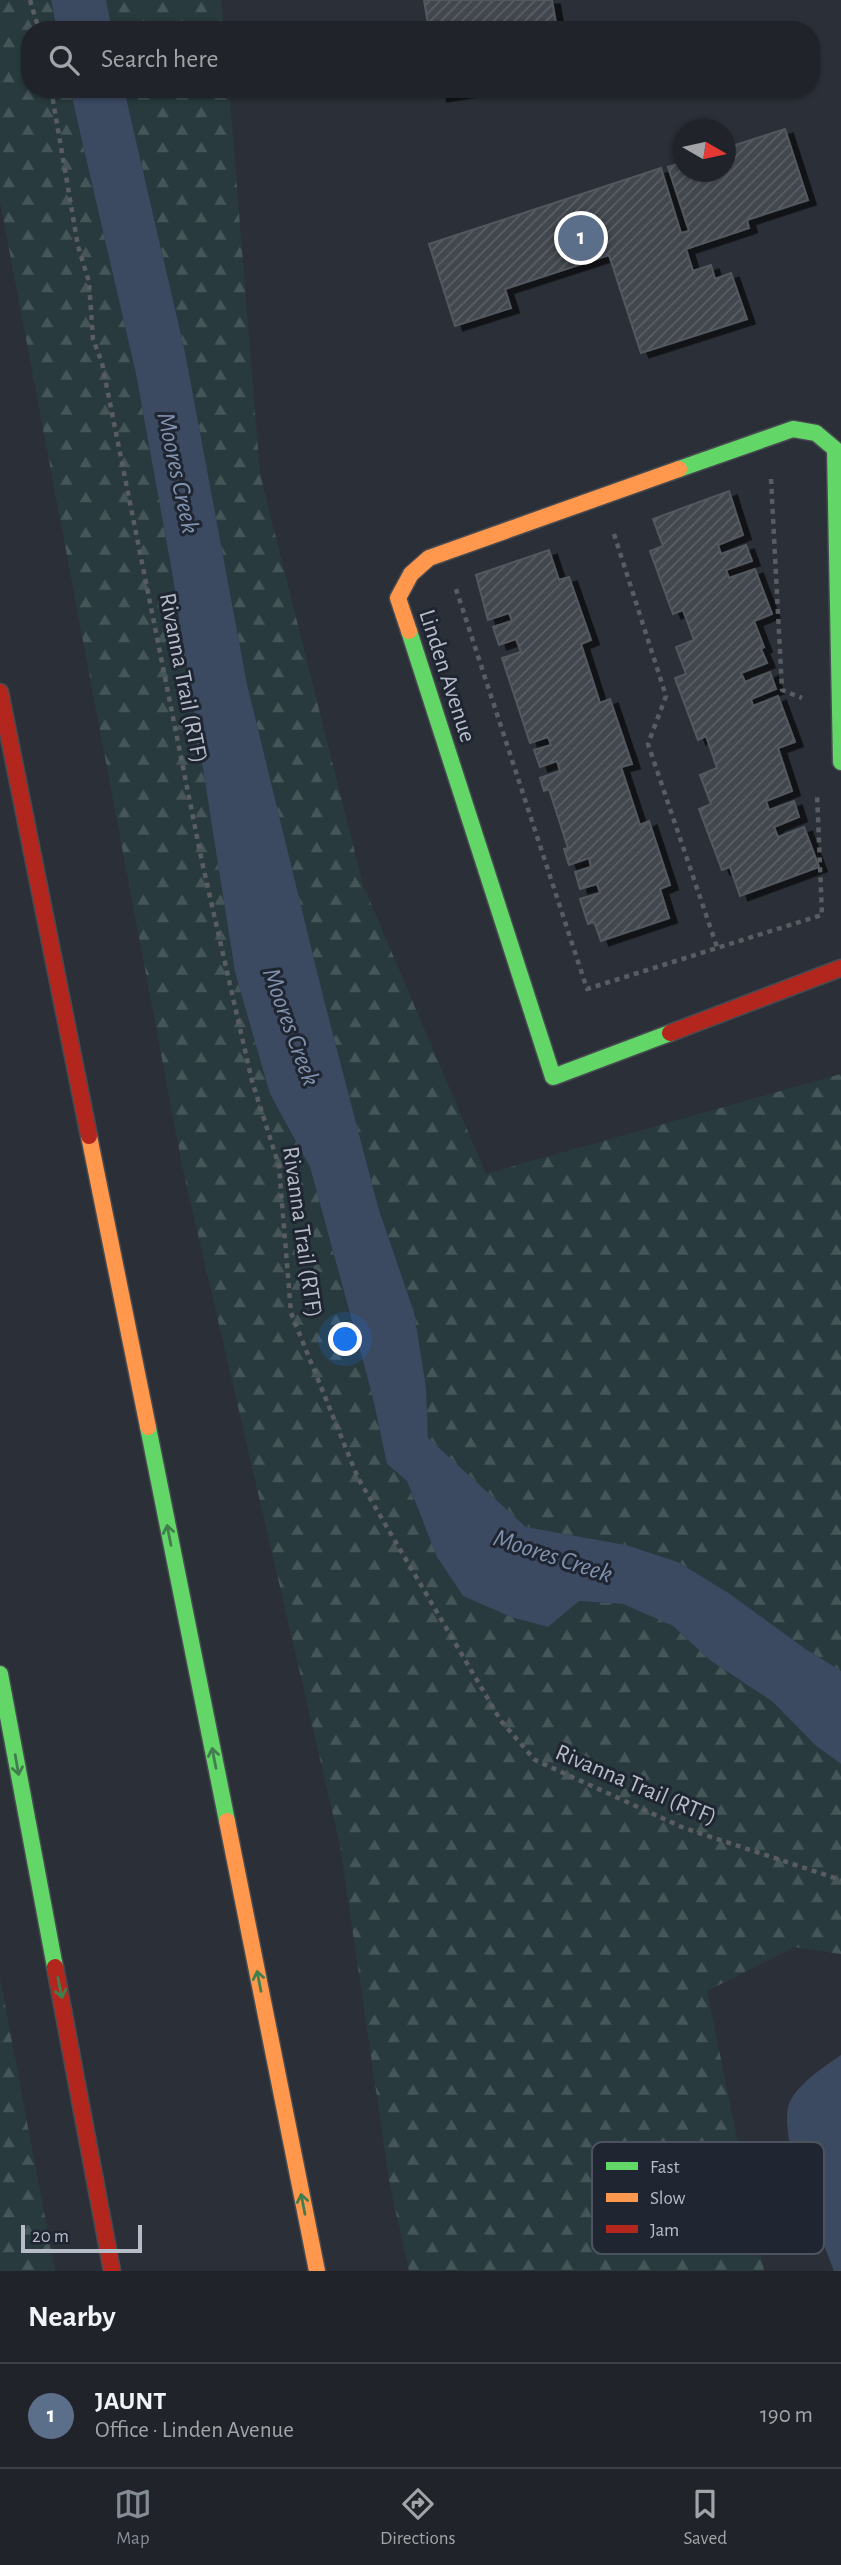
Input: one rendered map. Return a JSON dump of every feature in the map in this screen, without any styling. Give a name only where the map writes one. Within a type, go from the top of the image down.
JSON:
[{"type":"main road","name":"Linden Avenue","points":[[841,762],[835,449],[825,437],[804,429],[793,429],[429,558],[411,574],[398,598],[552,1077],[841,968]]},
{"type":"main road","points":[[0,692],[317,2271]]},
{"type":"main road","points":[[0,1674],[112,2271]]},
{"type":"path","points":[[30,0],[36,21]]},
{"type":"path","name":"Rivanna Trail (RTF)","points":[[53,98],[78,246],[89,282],[93,339],[102,363],[202,862],[252,1081],[279,1166],[291,1313],[358,1478],[501,1721],[535,1760],[684,1828],[841,1880]]},
{"type":"path","points":[[770,466],[782,690],[804,699]]},
{"type":"path","points":[[613,532],[666,696],[648,744],[717,947]]},
{"type":"path","points":[[456,587],[587,989],[822,915],[817,783]]},
{"type":"green space","points":[[0,0],[51,0],[55,21],[21,21],[21,98],[72,98],[136,374],[172,572],[235,972],[270,1094],[310,1167],[372,1394],[387,1464],[407,1481],[422,1522],[579,1601],[623,1604],[673,1626],[711,1661],[773,1702],[815,1745],[841,1764],[841,1954],[794,1947],[707,1991],[738,2142],[592,2142],[592,2254],[761,2254],[764,2271],[409,2271],[390,2186],[340,1845],[183,1170],[0,201]]},
{"type":"green space","points":[[106,0],[221,0],[223,21],[110,21]]},
{"type":"green space","points":[[126,98],[230,98],[260,474],[363,885],[486,1174],[841,1074],[841,1671],[804,1648],[730,1594],[678,1562],[626,1545],[526,1527],[428,1438],[426,1387],[414,1312],[378,1207],[247,684],[185,352]]},
{"type":"green space","points":[[0,1978],[55,2271],[0,2271]]},
{"type":"water","points":[[51,0],[106,0],[110,21],[55,21]]},
{"type":"water","name":"Moores Creek","points":[[72,98],[126,98],[185,352],[247,684],[378,1207],[414,1312],[426,1387],[428,1438],[526,1527],[626,1545],[678,1562],[730,1594],[804,1648],[841,1671],[841,1764],[815,1745],[773,1702],[711,1661],[673,1626],[623,1604],[579,1601],[548,1627],[511,1617],[463,1596],[437,1557],[407,1481],[387,1464],[372,1394],[310,1167],[270,1094],[235,972],[172,572],[136,374]]},
{"type":"water","points":[[841,2055],[841,2271],[834,2271],[824,2245],[824,2142],[790,2142],[788,2107],[796,2092]]},
{"type":"building","points":[[424,0],[552,0],[556,21],[428,21]]},
{"type":"building","points":[[785,129],[808,200],[747,220],[749,228],[686,249],[693,271],[711,265],[715,279],[731,273],[747,319],[641,353],[609,255],[505,289],[511,308],[455,326],[429,244],[661,168],[681,233],[689,231],[668,167],[673,165],[673,182],[736,182],[736,145]]},
{"type":"building","points":[[729,491],[743,535],[718,545],[721,554],[746,545],[752,561],[726,570],[729,578],[755,569],[772,614],[754,621],[767,663],[741,673],[745,682],[770,672],[776,689],[751,699],[753,706],[778,696],[795,742],[778,748],[792,791],[766,801],[769,810],[794,801],[799,817],[774,827],[778,837],[804,827],[819,867],[740,896],[730,867],[722,870],[699,809],[711,804],[700,775],[717,768],[706,736],[698,740],[675,678],[686,674],[676,647],[694,640],[683,610],[673,614],[650,551],[663,546],[653,519]]},
{"type":"building","points":[[549,550],[559,580],[569,577],[591,640],[581,644],[600,703],[610,699],[632,764],[621,767],[640,825],[649,821],[670,885],[660,889],[669,918],[601,941],[594,922],[588,924],[580,899],[600,893],[597,884],[580,889],[575,872],[591,867],[589,858],[569,865],[564,849],[568,848],[549,789],[544,791],[540,778],[560,771],[557,761],[540,767],[534,750],[551,745],[548,737],[530,743],[502,658],[521,652],[516,639],[499,645],[493,627],[512,621],[509,613],[488,620],[476,575]]},
{"type":"traffic: fast","points":[[679,469],[793,429],[816,433],[835,449],[841,762]]},
{"type":"traffic: fast","points":[[409,631],[553,1077],[670,1033]]},
{"type":"traffic: fast","points":[[148,1427],[227,1821]]},
{"type":"traffic: fast","points":[[0,1674],[55,1967]]},
{"type":"traffic: slow","points":[[409,631],[398,598],[411,574],[429,558],[679,469]]},
{"type":"traffic: slow","points":[[89,1136],[148,1427]]},
{"type":"traffic: slow","points":[[227,1821],[317,2271]]},
{"type":"traffic: jam","points":[[0,692],[89,1136]]},
{"type":"traffic: jam","points":[[670,1033],[841,968]]},
{"type":"traffic: jam","points":[[55,1967],[112,2271]]},
{"type":"place","name":"JAUNT","points":[[581,238]]}]
